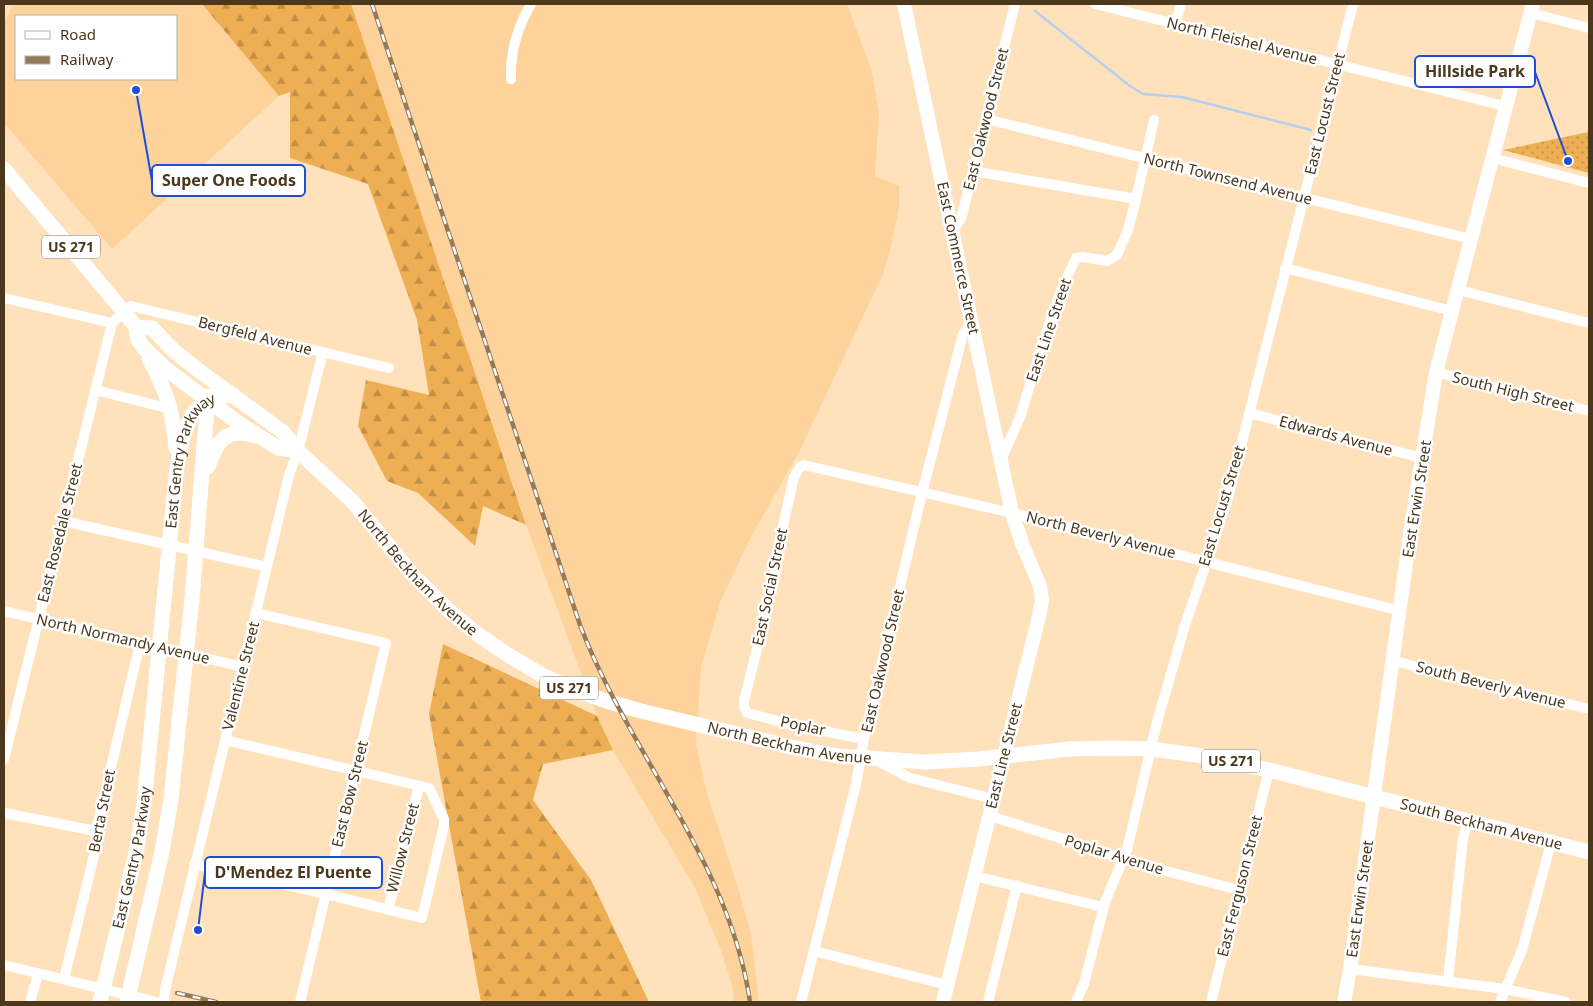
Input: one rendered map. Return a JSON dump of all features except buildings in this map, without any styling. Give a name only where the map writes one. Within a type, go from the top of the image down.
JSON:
[{"type":"main road","name":"US 271","points":[[4,169],[124,312],[136,328],[138,340],[144,348]]},
{"type":"main road","name":"US 271","points":[[136,328],[152,328],[174,351],[202,373]]},
{"type":"main road","name":"North Beckham Avenue","points":[[144,348],[166,370],[208,402],[278,448],[298,451]]},
{"type":"main road","points":[[144,348],[166,392],[175,429],[177,466]]},
{"type":"main road","name":"North Beckham Avenue","points":[[202,373],[283,432],[298,451],[343,491],[412,574],[447,610],[492,645],[542,675],[573,689],[622,706],[810,751],[868,759],[926,762],[1077,749],[1151,750],[1218,758],[1373,797]]},
{"type":"main road","points":[[202,373],[208,385],[208,402],[219,397],[233,396]]},
{"type":"main road","name":"East Gentry Parkway","points":[[100,1002],[142,821],[171,546],[177,466],[188,421],[195,412],[208,402]]},
{"type":"main road","name":"East Gentry Parkway","points":[[127,1002],[162,852],[168,818],[196,552],[208,402]]},
{"type":"main road","points":[[200,487],[215,447],[221,440],[240,433],[264,439]]},
{"type":"main road","name":"South Beckham Avenue","points":[[1373,797],[1589,852]]},
{"type":"street","points":[[511,79],[514,42],[520,24],[531,4]]},
{"type":"street","name":"East Commerce Street","points":[[904,4],[1012,512]]},
{"type":"street","name":"East Oakwood Street","points":[[951,232],[961,219],[1016,4]]},
{"type":"street","name":"North Fleishel Avenue","points":[[1095,4],[1505,106]]},
{"type":"street","points":[[1175,25],[1181,4]]},
{"type":"street","name":"East Locust Street","points":[[1076,1002],[1084,984],[1104,907],[1124,860],[1157,722],[1185,625],[1226,505],[1353,4]]},
{"type":"street","points":[[1532,8],[1589,28]]},
{"type":"street","name":"East Erwin Street","points":[[1344,1002],[1436,372],[1532,8]]},
{"type":"street","name":"North Townsend Avenue","points":[[986,119],[1470,239]]},
{"type":"street","name":"East Line Street","points":[[1001,460],[1020,417],[1061,290],[1076,258],[1083,257],[1107,261],[1117,255],[1128,230],[1154,120]]},
{"type":"street","points":[[1492,158],[1589,183]]},
{"type":"street","points":[[973,171],[1136,199]]},
{"type":"street","points":[[1285,268],[1452,311]]},
{"type":"street","points":[[1458,290],[1589,323]]},
{"type":"street","points":[[4,298],[112,323],[124,312]]},
{"type":"street","name":"Bergfeld Avenue","points":[[124,312],[131,306],[389,368]]},
{"type":"street","name":"East Oakwood Street","points":[[801,1002],[856,784],[868,759],[864,739],[922,493],[963,334],[972,322]]},
{"type":"street","name":"East Rosedale Street","points":[[4,759],[40,620],[62,521],[112,323]]},
{"type":"street","name":"Valentine Street","points":[[164,1002],[165,990],[194,864],[290,475],[298,451],[323,352]]},
{"type":"street","name":"South High Street","points":[[1436,372],[1589,411]]},
{"type":"street","points":[[96,390],[171,410]]},
{"type":"street","name":"Edwards Avenue","points":[[1249,413],[1422,458]]},
{"type":"street","name":"North Beverly Avenue","points":[[800,467],[809,466],[1012,512],[1401,611]]},
{"type":"street","name":"East Social Street","points":[[744,709],[744,701],[775,576],[778,548],[792,483],[800,467]]},
{"type":"street","name":"East Line Street","points":[[943,1002],[1042,600],[1040,586],[1023,546],[1012,512]]},
{"type":"street","points":[[62,521],[267,567]]},
{"type":"street","name":"North Normandy Avenue","points":[[4,611],[243,667]]},
{"type":"street","name":"East Bow Street","points":[[256,613],[386,643],[300,1002]]},
{"type":"street","name":"Berta Street","points":[[64,979],[95,851],[96,831],[140,643]]},
{"type":"street","name":"South Beverly Avenue","points":[[1394,661],[1589,710]]},
{"type":"street","name":"Poplar","points":[[744,709],[748,713],[793,725],[864,739]]},
{"type":"street","points":[[194,864],[422,918],[444,825],[444,819],[429,788],[225,740]]},
{"type":"street","points":[[868,759],[910,778],[994,799]]},
{"type":"street","name":"East Ferguson Street","points":[[1211,1002],[1269,770]]},
{"type":"street","name":"Willow Street","points":[[388,910],[419,786]]},
{"type":"street","points":[[4,813],[96,831]]},
{"type":"street","name":"Poplar Avenue","points":[[990,816],[1124,860],[1239,890]]},
{"type":"street","points":[[1448,981],[1463,838],[1468,821]]},
{"type":"street","points":[[1500,1002],[1522,950],[1551,843]]},
{"type":"street","points":[[974,876],[1104,907]]},
{"type":"street","points":[[988,1002],[1017,885]]},
{"type":"street","points":[[814,951],[947,985]]},
{"type":"street","points":[[4,965],[157,1002]]},
{"type":"street","points":[[1350,969],[1505,989],[1566,1002]]},
{"type":"street","points":[[30,1002],[38,974]]},
{"type":"shaded area","points":[[13,4],[202,4],[279,96],[112,249],[4,123],[4,23]]},
{"type":"shaded area","points":[[351,4],[847,4],[871,68],[879,112],[875,176],[899,186],[899,208],[890,250],[883,274],[800,450],[750,539],[720,602],[701,667],[696,744],[707,794],[751,934],[759,1002],[734,1002],[732,985],[720,948],[695,888],[613,750],[597,716],[526,525]]},
{"type":"green space","points":[[202,4],[351,4],[526,525],[483,506],[475,546],[418,493],[387,481],[358,426],[366,380],[429,395],[417,320],[368,184],[290,158],[290,92],[279,96]]},
{"type":"green space","points":[[1589,132],[1589,173],[1503,150]]},
{"type":"green space","points":[[443,644],[597,716],[613,750],[543,764],[533,800],[591,880],[649,1002],[481,1002],[429,714]]},
{"type":"waterway","points":[[1035,11],[1130,86],[1143,94],[1182,97],[1311,130]]},
{"type":"railway","points":[[372,4],[580,625],[624,719],[676,809],[722,902],[739,951],[750,1002]]},
{"type":"railway","points":[[177,993],[216,1002]]},
{"type":"place","name":"Super One Foods","points":[[136,90]]},
{"type":"place","name":"Hillside Park","points":[[1568,161]]},
{"type":"place","name":"D'Mendez El Puente","points":[[198,930]]}]
